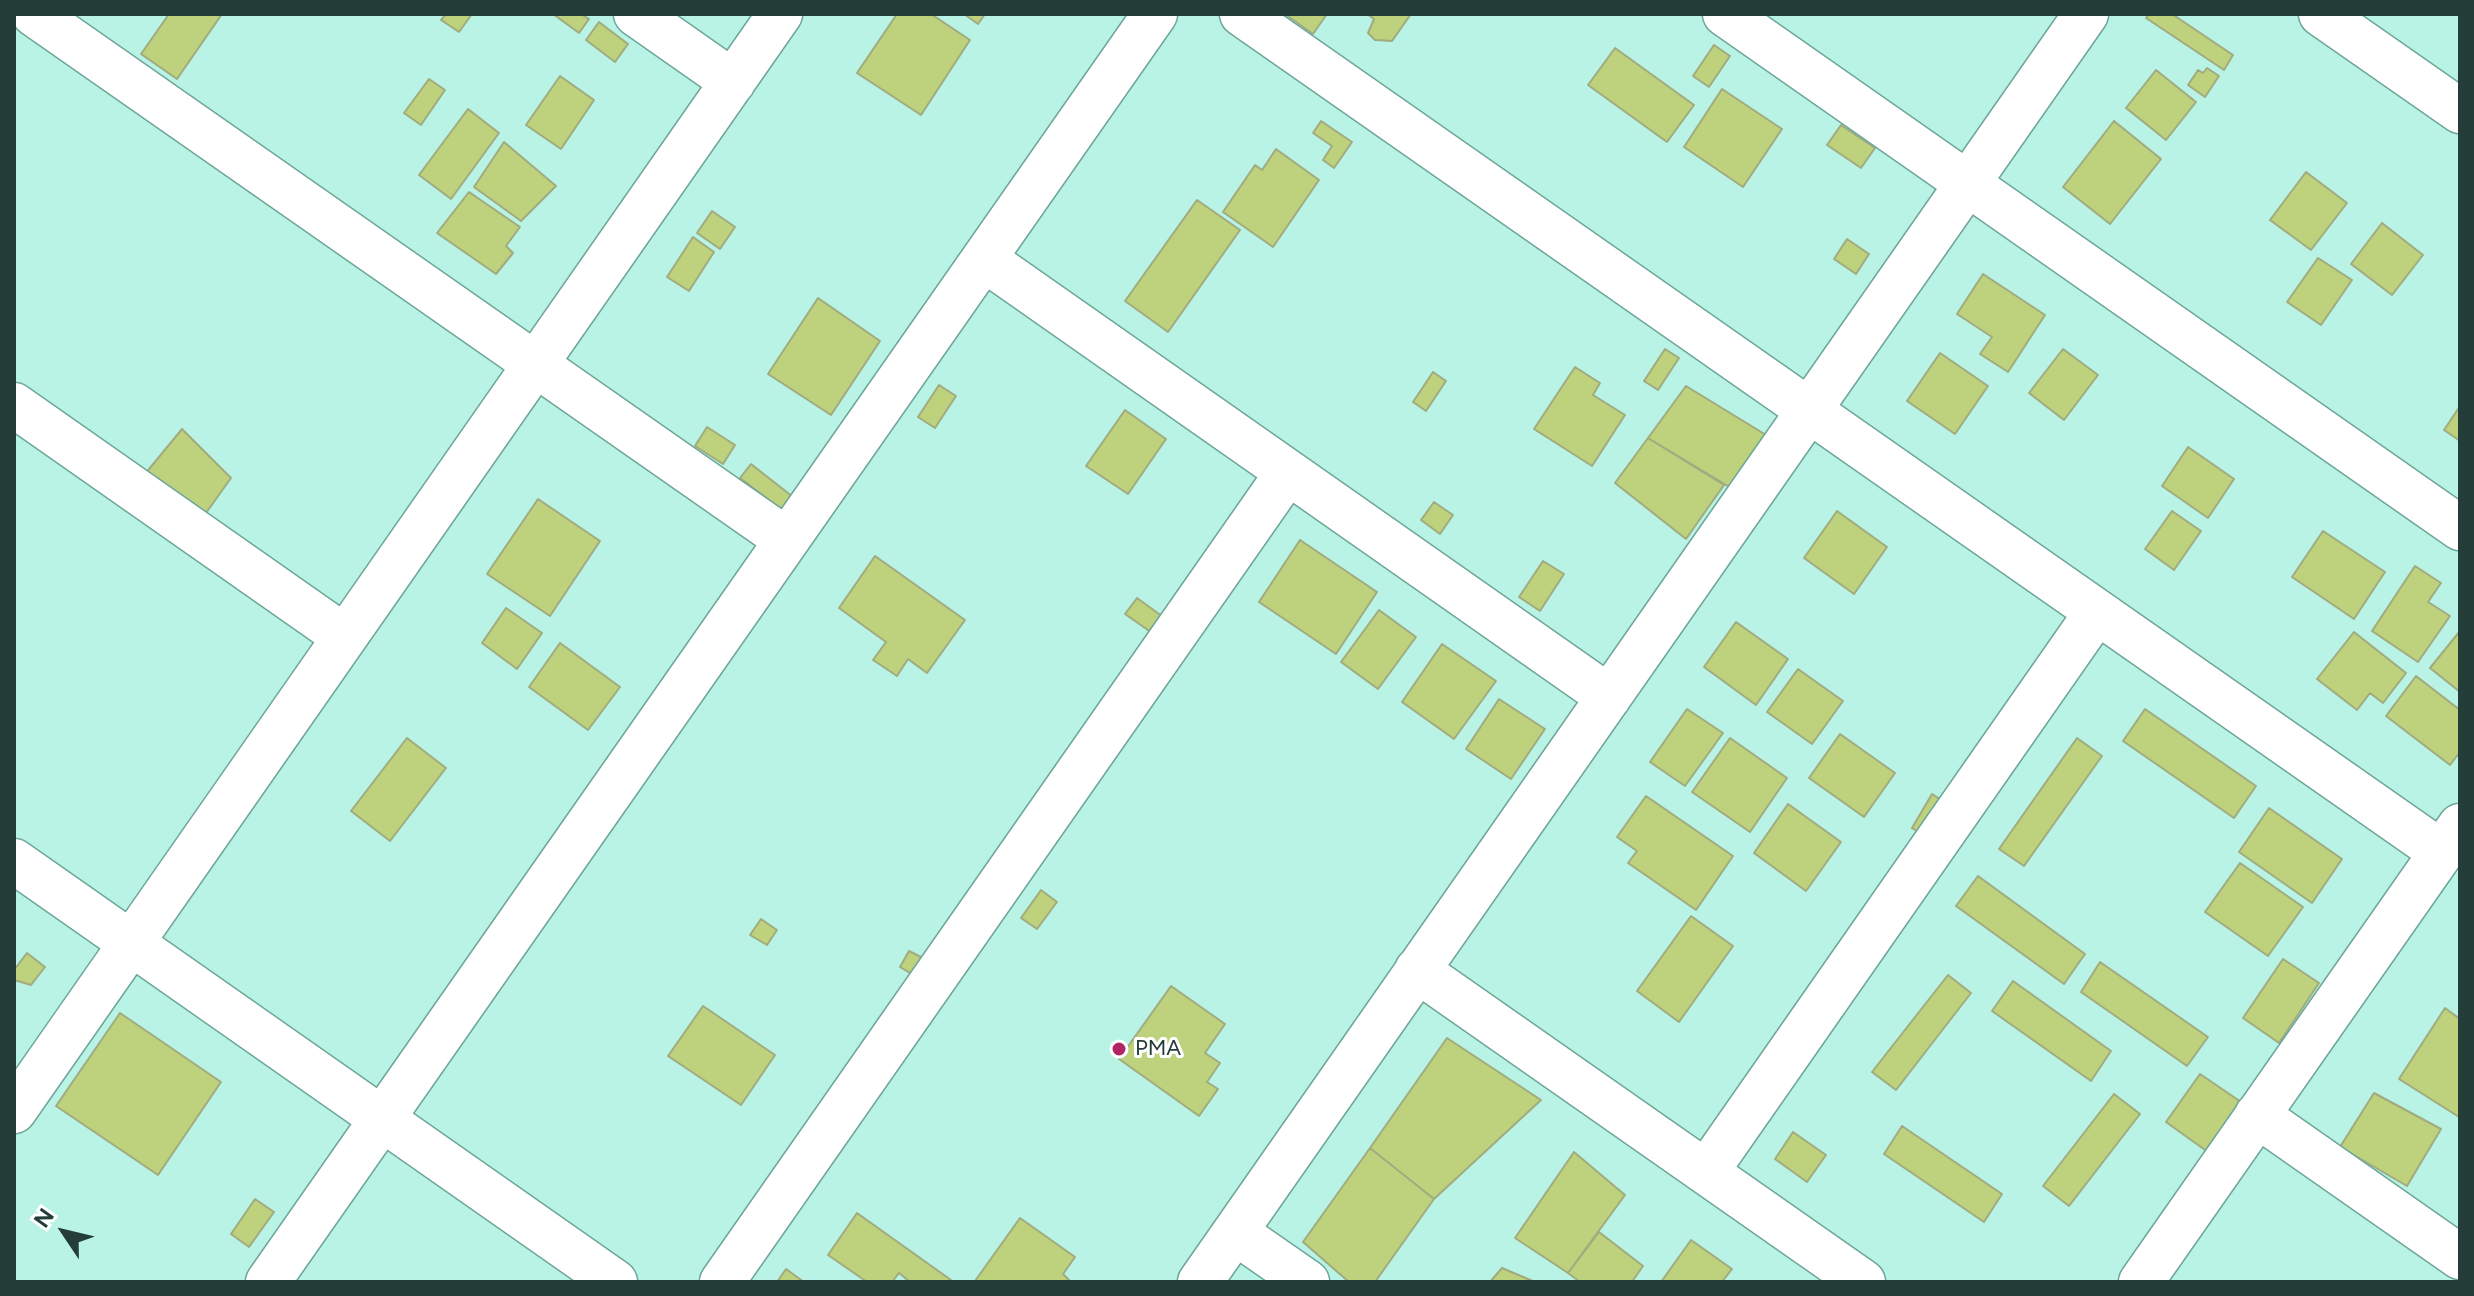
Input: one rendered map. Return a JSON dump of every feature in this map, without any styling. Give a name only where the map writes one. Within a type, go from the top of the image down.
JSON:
[{"type":"street","points":[[34,14],[787,540]]},
{"type":"street","points":[[636,14],[733,82]]},
{"type":"street","points":[[14,1111],[780,14]]},
{"type":"street","points":[[268,1282],[1155,14]]},
{"type":"street","points":[[1242,14],[2097,612],[2451,839],[2141,1282]]},
{"type":"street","points":[[1725,14],[2460,528]]},
{"type":"street","points":[[1200,1282],[2086,14]]},
{"type":"street","points":[[2321,14],[2457,102]]},
{"type":"street","points":[[984,259],[1609,697]]},
{"type":"street","points":[[14,405],[345,637]]},
{"type":"street","points":[[722,1282],[1288,472]]},
{"type":"street","points":[[1706,1172],[2097,612]]},
{"type":"street","points":[[14,861],[615,1282]]},
{"type":"street","points":[[1417,970],[1863,1282]]},
{"type":"street","points":[[2257,1115],[2460,1257]]},
{"type":"street","points":[[1235,1232],[1307,1282]]},
{"type":"building","points":[[169,14],[222,14],[177,79],[141,54]]},
{"type":"building","points":[[446,14],[472,14],[459,32],[441,20]]},
{"type":"building","points":[[553,14],[581,14],[589,19],[579,33]]},
{"type":"building","points":[[897,14],[931,14],[970,40],[921,115],[857,73]]},
{"type":"building","points":[[964,14],[985,14],[978,24]]},
{"type":"building","points":[[1285,14],[1327,14],[1313,34]]},
{"type":"building","points":[[1367,14],[1411,14],[1392,41],[1375,40],[1368,33],[1374,19]]},
{"type":"building","points":[[2149,14],[2172,14],[2233,55],[2224,70],[2146,18]]},
{"type":"building","points":[[599,22],[628,44],[615,62],[586,40]]},
{"type":"building","points":[[1714,45],[1730,56],[1709,87],[1693,76]]},
{"type":"building","points":[[1615,48],[1694,105],[1667,142],[1588,85]]},
{"type":"building","points":[[2207,68],[2219,76],[2205,97],[2188,85],[2198,70],[2203,73]]},
{"type":"building","points":[[2156,70],[2196,102],[2166,140],[2126,108]]},
{"type":"building","points":[[560,76],[594,100],[561,149],[526,125]]},
{"type":"building","points":[[429,79],[445,90],[421,125],[404,113]]},
{"type":"building","points":[[1722,89],[1782,129],[1743,187],[1684,147]]},
{"type":"building","points":[[468,109],[499,133],[451,199],[419,175]]},
{"type":"building","points":[[1321,121],[1352,142],[1334,168],[1323,160],[1332,146],[1313,133]]},
{"type":"building","points":[[2114,121],[2161,159],[2110,224],[2063,187]]},
{"type":"building","points":[[1841,125],[1875,148],[1861,168],[1827,145]]},
{"type":"building","points":[[504,142],[556,186],[521,221],[474,187]]},
{"type":"building","points":[[1276,149],[1319,180],[1273,247],[1223,212],[1255,165],[1262,170]]},
{"type":"building","points":[[2306,172],[2347,203],[2311,250],[2270,220]]},
{"type":"building","points":[[469,192],[520,227],[506,246],[513,253],[496,274],[437,233]]},
{"type":"building","points":[[1197,200],[1240,230],[1168,332],[1125,301]]},
{"type":"building","points":[[712,211],[735,227],[720,249],[697,233]]},
{"type":"building","points":[[2382,223],[2423,255],[2392,295],[2351,264]]},
{"type":"building","points":[[693,237],[714,252],[689,291],[667,277]]},
{"type":"building","points":[[1847,239],[1869,254],[1856,274],[1834,259]]},
{"type":"building","points":[[2318,258],[2352,280],[2321,325],[2287,302]]},
{"type":"building","points":[[1983,274],[2045,315],[2008,372],[1980,354],[1992,337],[1957,314]]},
{"type":"building","points":[[818,298],[880,341],[831,415],[768,374]]},
{"type":"building","points":[[1665,349],[1679,358],[1658,390],[1644,381]]},
{"type":"building","points":[[2063,349],[2098,375],[2064,420],[2029,393]]},
{"type":"building","points":[[1940,353],[1988,386],[1955,434],[1907,401]]},
{"type":"building","points":[[1575,367],[1600,383],[1593,395],[1625,415],[1592,466],[1534,429]]},
{"type":"building","points":[[1433,372],[1446,381],[1426,411],[1413,402]]},
{"type":"building","points":[[939,385],[956,396],[935,428],[918,417]]},
{"type":"building","points":[[1686,386],[1771,438],[1736,491],[1648,438]]},
{"type":"building","points":[[2460,406],[2460,441],[2444,430]]},
{"type":"building","points":[[1125,410],[1166,439],[1128,494],[1086,466]]},
{"type":"building","points":[[707,427],[735,445],[723,464],[695,446]]},
{"type":"building","points":[[182,429],[231,478],[206,513],[145,474]]},
{"type":"building","points":[[1648,438],[1724,485],[1686,539],[1615,483]]},
{"type":"building","points":[[2188,447],[2234,479],[2208,518],[2162,486]]},
{"type":"building","points":[[751,464],[793,497],[782,510],[740,478]]},
{"type":"building","points":[[538,499],[600,541],[550,616],[487,574]]},
{"type":"building","points":[[1434,502],[1453,515],[1440,534],[1421,520]]},
{"type":"building","points":[[1837,511],[1887,547],[1854,594],[1804,558]]},
{"type":"building","points":[[2172,511],[2201,531],[2174,570],[2145,549]]},
{"type":"building","points":[[2323,531],[2385,572],[2354,619],[2292,577]]},
{"type":"building","points":[[1300,540],[1377,592],[1336,654],[1259,602]]},
{"type":"building","points":[[875,556],[965,620],[927,673],[908,659],[897,676],[873,660],[886,642],[839,608]]},
{"type":"building","points":[[1543,561],[1564,574],[1540,611],[1519,597]]},
{"type":"building","points":[[2415,566],[2441,583],[2428,602],[2450,616],[2418,662],[2372,631]]},
{"type":"building","points":[[1137,598],[1166,619],[1155,635],[1125,614]]},
{"type":"building","points":[[506,608],[542,633],[517,669],[482,643]]},
{"type":"building","points":[[1379,610],[1416,637],[1378,689],[1341,662]]},
{"type":"building","points":[[1736,622],[1788,659],[1756,705],[1704,667]]},
{"type":"building","points":[[2460,631],[2460,692],[2430,668]]},
{"type":"building","points":[[2354,632],[2406,673],[2383,703],[2370,693],[2357,710],[2317,679]]},
{"type":"building","points":[[560,643],[620,687],[588,730],[529,687]]},
{"type":"building","points":[[1442,644],[1496,681],[1454,739],[1402,702]]},
{"type":"building","points":[[1798,669],[1843,701],[1812,744],[1767,712]]},
{"type":"building","points":[[2416,676],[2460,710],[2460,752],[2450,765],[2386,716]]},
{"type":"building","points":[[1499,699],[1545,729],[1511,779],[1466,749]]},
{"type":"building","points":[[1687,709],[1723,733],[1685,786],[1650,762]]},
{"type":"building","points":[[2145,709],[2256,786],[2234,818],[2123,741]]},
{"type":"building","points":[[1840,734],[1895,773],[1864,817],[1809,778]]},
{"type":"building","points":[[407,738],[446,768],[390,841],[351,811]]},
{"type":"building","points":[[1730,738],[1787,778],[1750,832],[1692,792]]},
{"type":"building","points":[[2077,738],[2102,756],[2024,866],[1999,849]]},
{"type":"building","points":[[1932,794],[1946,803],[1926,837],[1912,828]]},
{"type":"building","points":[[1646,796],[1733,856],[1696,910],[1628,863],[1637,851],[1617,837]]},
{"type":"building","points":[[1788,804],[1841,842],[1806,891],[1754,853]]},
{"type":"building","points":[[2269,808],[2342,859],[2312,903],[2239,852]]},
{"type":"building","points":[[2240,863],[2303,907],[2268,956],[2205,912]]},
{"type":"building","points":[[1978,876],[2085,954],[2064,984],[1956,906]]},
{"type":"building","points":[[1041,890],[1057,902],[1037,929],[1021,918]]},
{"type":"building","points":[[1691,916],[1733,946],[1679,1022],[1637,991]]},
{"type":"building","points":[[761,919],[777,930],[767,945],[750,935]]},
{"type":"building","points":[[909,951],[925,959],[915,976],[900,967]]},
{"type":"building","points":[[27,953],[45,967],[31,985],[14,980],[14,970]]},
{"type":"building","points":[[2283,959],[2319,983],[2279,1043],[2243,1018]]},
{"type":"building","points":[[2100,962],[2208,1037],[2187,1066],[2081,992]]},
{"type":"building","points":[[1948,975],[1971,993],[1896,1090],[1872,1072]]},
{"type":"building","points":[[2013,981],[2111,1051],[2091,1081],[1992,1011]]},
{"type":"building","points":[[1171,986],[1225,1024],[1205,1053],[1220,1063],[1207,1082],[1218,1089],[1199,1116],[1119,1059]]},
{"type":"building","points":[[703,1006],[775,1055],[741,1105],[668,1056]]},
{"type":"building","points":[[2445,1008],[2460,1019],[2459,1117],[2399,1079]]},
{"type":"building","points":[[120,1013],[221,1082],[158,1175],[56,1106]]},
{"type":"building","points":[[1447,1038],[1541,1100],[1434,1199],[1370,1148]]},
{"type":"building","points":[[2200,1074],[2247,1106],[2212,1155],[2166,1122]]},
{"type":"building","points":[[2374,1093],[2441,1129],[2407,1186],[2340,1147]]},
{"type":"building","points":[[2114,1094],[2140,1114],[2069,1206],[2043,1186]]},
{"type":"building","points":[[1902,1126],[2002,1194],[1984,1222],[1884,1154]]},
{"type":"building","points":[[1793,1132],[1826,1155],[1807,1182],[1775,1159]]},
{"type":"building","points":[[1370,1148],[1434,1199],[1375,1282],[1349,1282],[1303,1242]]},
{"type":"building","points":[[1574,1152],[1625,1195],[1568,1273],[1515,1238]]},
{"type":"building","points":[[255,1199],[274,1212],[249,1247],[231,1234]]},
{"type":"building","points":[[857,1213],[950,1282],[910,1282],[899,1273],[892,1282],[867,1282],[828,1255]]},
{"type":"building","points":[[1020,1218],[1075,1257],[1063,1274],[1071,1282],[975,1281]]},
{"type":"building","points":[[1599,1232],[1643,1266],[1632,1282],[1580,1282],[1568,1273]]},
{"type":"building","points":[[1691,1240],[1732,1269],[1722,1282],[1661,1282]]},
{"type":"building","points":[[1502,1268],[1535,1282],[1490,1282]]},
{"type":"building","points":[[786,1269],[804,1282],[777,1282]]},
{"type":"place","name":"PMA","points":[[1119,1049]]}]
